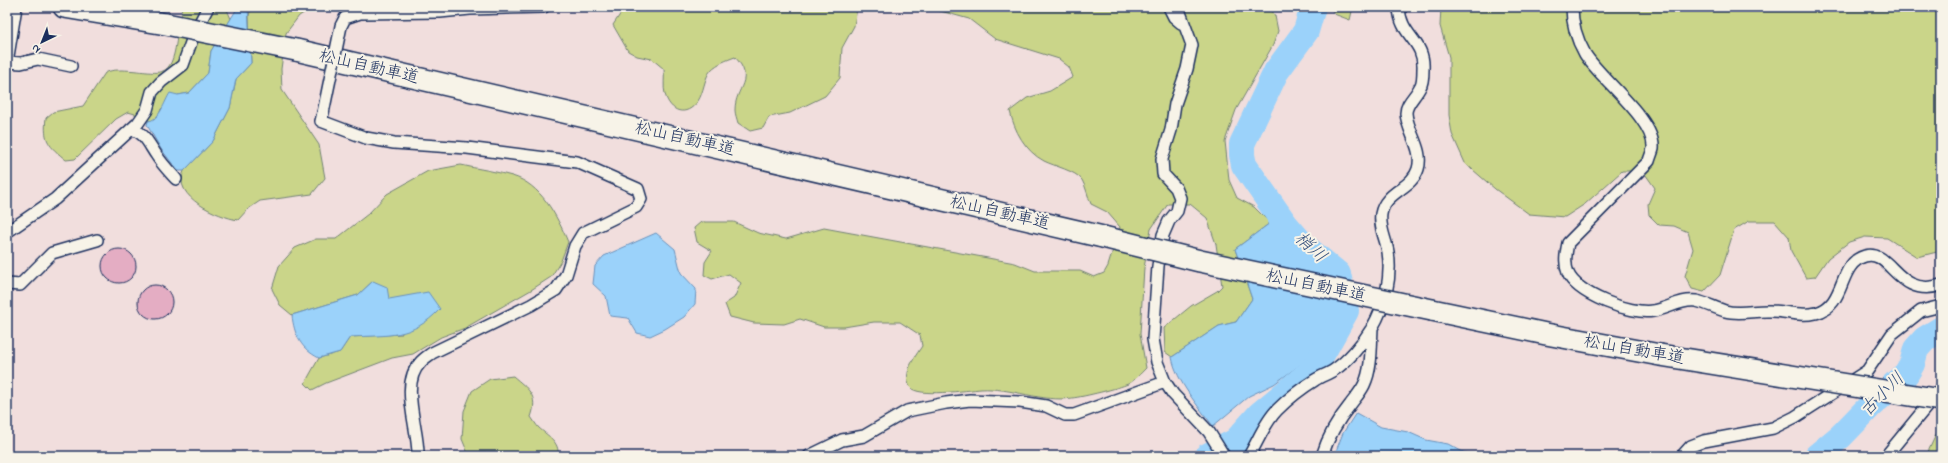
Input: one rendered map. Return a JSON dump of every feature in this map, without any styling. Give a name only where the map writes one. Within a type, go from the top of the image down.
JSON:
[{"type":"highway","name":"松山自動車道","points":[[64,7],[166,24],[296,50],[1216,264],[1546,334],[1660,355],[1941,400]]},
{"type":"street","points":[[16,7],[7,60],[21,63],[38,59],[71,66]]},
{"type":"street","points":[[7,232],[55,199],[131,129],[147,110],[152,92],[161,82],[182,65],[194,34],[208,7]]},
{"type":"street","points":[[418,456],[410,386],[413,374],[420,363],[432,353],[531,305],[556,290],[566,276],[575,246],[583,233],[636,207],[641,199],[638,189],[577,162],[467,148],[394,143],[366,138],[321,121],[341,26],[345,18],[360,13],[440,12],[470,9],[527,9],[544,7]]},
{"type":"street","points":[[1169,7],[1174,16],[1186,28]]},
{"type":"street","points":[[1178,7],[1192,45],[1187,69],[1175,104],[1171,130],[1162,160],[1164,174],[1176,188],[1180,198],[1177,211],[1169,221],[1163,235],[1158,266],[1153,339],[1157,362],[1165,382],[1173,394],[1209,432],[1224,456]]},
{"type":"street","points":[[1249,456],[1270,417],[1315,379],[1334,370],[1352,353],[1372,328],[1380,313],[1389,284],[1388,252],[1381,226],[1381,213],[1388,198],[1410,181],[1418,169],[1416,140],[1409,125],[1406,112],[1410,100],[1421,87],[1424,68],[1421,51],[1404,29],[1399,18],[1399,7]]},
{"type":"street","points":[[1572,7],[1574,27],[1585,53],[1608,83],[1642,118],[1649,132],[1653,148],[1649,161],[1568,243],[1565,258],[1568,273],[1575,284],[1585,292],[1622,307],[1641,312],[1654,311],[1684,301],[1696,301],[1733,312],[1771,311],[1800,315],[1815,313],[1827,309],[1835,301],[1845,276],[1853,264],[1864,256],[1876,256],[1887,263],[1903,280],[1918,287],[1932,288],[1941,285]]},
{"type":"street","points":[[131,129],[138,130],[142,134],[157,157],[176,179]]},
{"type":"street","points":[[7,284],[20,285],[52,253],[97,240]]},
{"type":"street","points":[[1682,456],[1691,446],[1704,441],[1773,428],[1795,417],[1867,371],[1892,334],[1921,311],[1941,306]]},
{"type":"street","points":[[1322,456],[1336,424],[1361,392],[1365,383],[1368,372],[1372,328]]},
{"type":"street","points":[[809,456],[842,440],[864,436],[907,411],[946,402],[970,400],[1020,402],[1046,406],[1065,415],[1074,415],[1165,382]]},
{"type":"street","points":[[1886,456],[1941,389]]},
{"type":"green space","points":[[181,7],[226,7],[231,19],[211,51],[208,73],[189,93],[178,95],[161,109],[158,117],[154,121],[148,121],[142,116],[128,112],[116,119],[75,159],[66,160],[51,147],[48,142],[45,132],[46,118],[53,112],[83,106],[107,72],[122,70],[162,72],[167,68],[171,62],[174,52],[181,18]]},
{"type":"green space","points":[[251,7],[313,7],[299,16],[286,33],[281,69],[282,90],[319,145],[325,178],[312,194],[260,201],[248,209],[238,220],[220,215],[199,204],[190,197],[184,189],[182,180],[184,171],[213,141],[230,108],[236,79],[251,63],[249,16]]},
{"type":"green space","points":[[625,7],[857,8],[854,26],[842,48],[840,78],[825,96],[790,113],[769,117],[763,128],[750,131],[738,123],[735,113],[736,102],[743,84],[744,72],[735,57],[711,70],[698,101],[693,106],[684,111],[674,109],[667,100],[665,94],[664,69],[652,59],[637,56],[628,51],[613,25]]},
{"type":"green space","points":[[926,7],[1270,7],[1275,16],[1278,31],[1273,45],[1236,110],[1225,141],[1229,180],[1237,198],[1254,207],[1270,223],[1235,249],[1252,299],[1236,322],[1219,326],[1172,357],[1165,352],[1164,328],[1191,306],[1217,291],[1222,286],[1216,244],[1207,218],[1190,204],[1168,204],[1151,229],[1144,268],[1140,334],[1146,368],[1128,384],[1101,392],[1061,399],[1038,397],[992,389],[932,393],[922,392],[910,387],[908,382],[908,371],[910,365],[922,346],[920,335],[900,322],[874,322],[844,327],[824,327],[800,319],[784,324],[754,323],[730,317],[725,304],[734,298],[741,283],[729,274],[712,279],[704,275],[705,262],[712,251],[697,242],[694,228],[701,222],[734,222],[758,233],[786,239],[824,228],[1015,263],[1035,271],[1080,271],[1094,277],[1104,273],[1108,266],[1120,227],[1107,212],[1091,204],[1082,180],[1079,177],[1070,171],[1044,161],[1031,152],[1021,139],[1014,125],[1010,111],[1027,98],[1050,91],[1073,77],[1069,67],[1059,59],[995,39],[969,19]]},
{"type":"green space","points":[[1331,7],[1353,7],[1350,20],[1334,14]]},
{"type":"green space","points":[[1441,7],[1941,7],[1941,251],[1917,257],[1887,238],[1865,237],[1849,242],[1828,258],[1815,277],[1806,278],[1791,251],[1789,237],[1775,221],[1749,221],[1734,230],[1720,275],[1704,292],[1692,289],[1685,276],[1693,249],[1688,232],[1674,226],[1659,225],[1649,215],[1648,204],[1655,188],[1643,171],[1622,171],[1585,204],[1565,217],[1529,214],[1495,189],[1465,163],[1452,134],[1449,115],[1449,57],[1440,26]]},
{"type":"green space","points":[[461,165],[506,174],[522,180],[531,186],[547,202],[559,222],[568,242],[561,261],[551,277],[465,328],[441,337],[413,354],[392,358],[326,383],[312,390],[305,383],[319,358],[340,352],[350,337],[402,334],[389,299],[373,281],[358,295],[292,315],[280,305],[272,289],[279,266],[295,248],[316,239],[336,239],[368,214],[387,194],[428,171]]},
{"type":"green space","points":[[513,376],[531,393],[534,403],[531,417],[539,428],[555,443],[558,456],[469,456],[462,439],[464,411],[472,391],[490,379]]},
{"type":"green space","points":[[1941,424],[1941,456],[1926,456]]},
{"type":"water","points":[[238,7],[248,7],[251,63],[236,79],[230,108],[213,141],[184,171],[178,171],[161,149],[147,125],[148,121],[152,120],[159,114],[170,93],[178,95],[189,93],[208,73],[211,51]]},
{"type":"water","points":[[1270,223],[1299,254],[1324,273],[1336,304],[1319,344],[1304,362],[1274,384],[1249,396],[1213,426],[1183,384],[1174,366],[1172,357],[1219,326],[1236,322],[1252,299],[1235,249]]},
{"type":"water","points":[[656,233],[675,249],[681,273],[696,289],[695,304],[684,317],[665,329],[650,336],[637,333],[628,318],[610,316],[606,296],[593,284],[595,266],[604,256]]},
{"type":"water","points":[[373,281],[387,287],[389,299],[428,292],[440,309],[430,319],[409,331],[399,334],[350,337],[340,352],[319,358],[303,346],[297,335],[292,315],[358,295]]},
{"type":"water","points":[[1356,413],[1381,427],[1408,432],[1426,440],[1448,444],[1463,452],[1480,456],[1334,456],[1343,433]]},
{"type":"building","points":[[119,249],[131,254],[136,266],[131,278],[119,283],[107,278],[102,266],[107,254]]},
{"type":"building","points":[[155,285],[167,290],[172,302],[167,314],[155,319],[143,314],[138,302],[143,290]]},
{"type":"waterway","name":"梢川","points":[[1207,456],[1236,441],[1260,414],[1314,369],[1346,311],[1338,274],[1304,246],[1285,224],[1244,165],[1242,155],[1242,144],[1276,72],[1306,31],[1313,7]]},
{"type":"waterway","name":"古小川","points":[[1817,456],[1841,436],[1871,405],[1906,374],[1912,364],[1916,349],[1925,339],[1941,329]]}]
